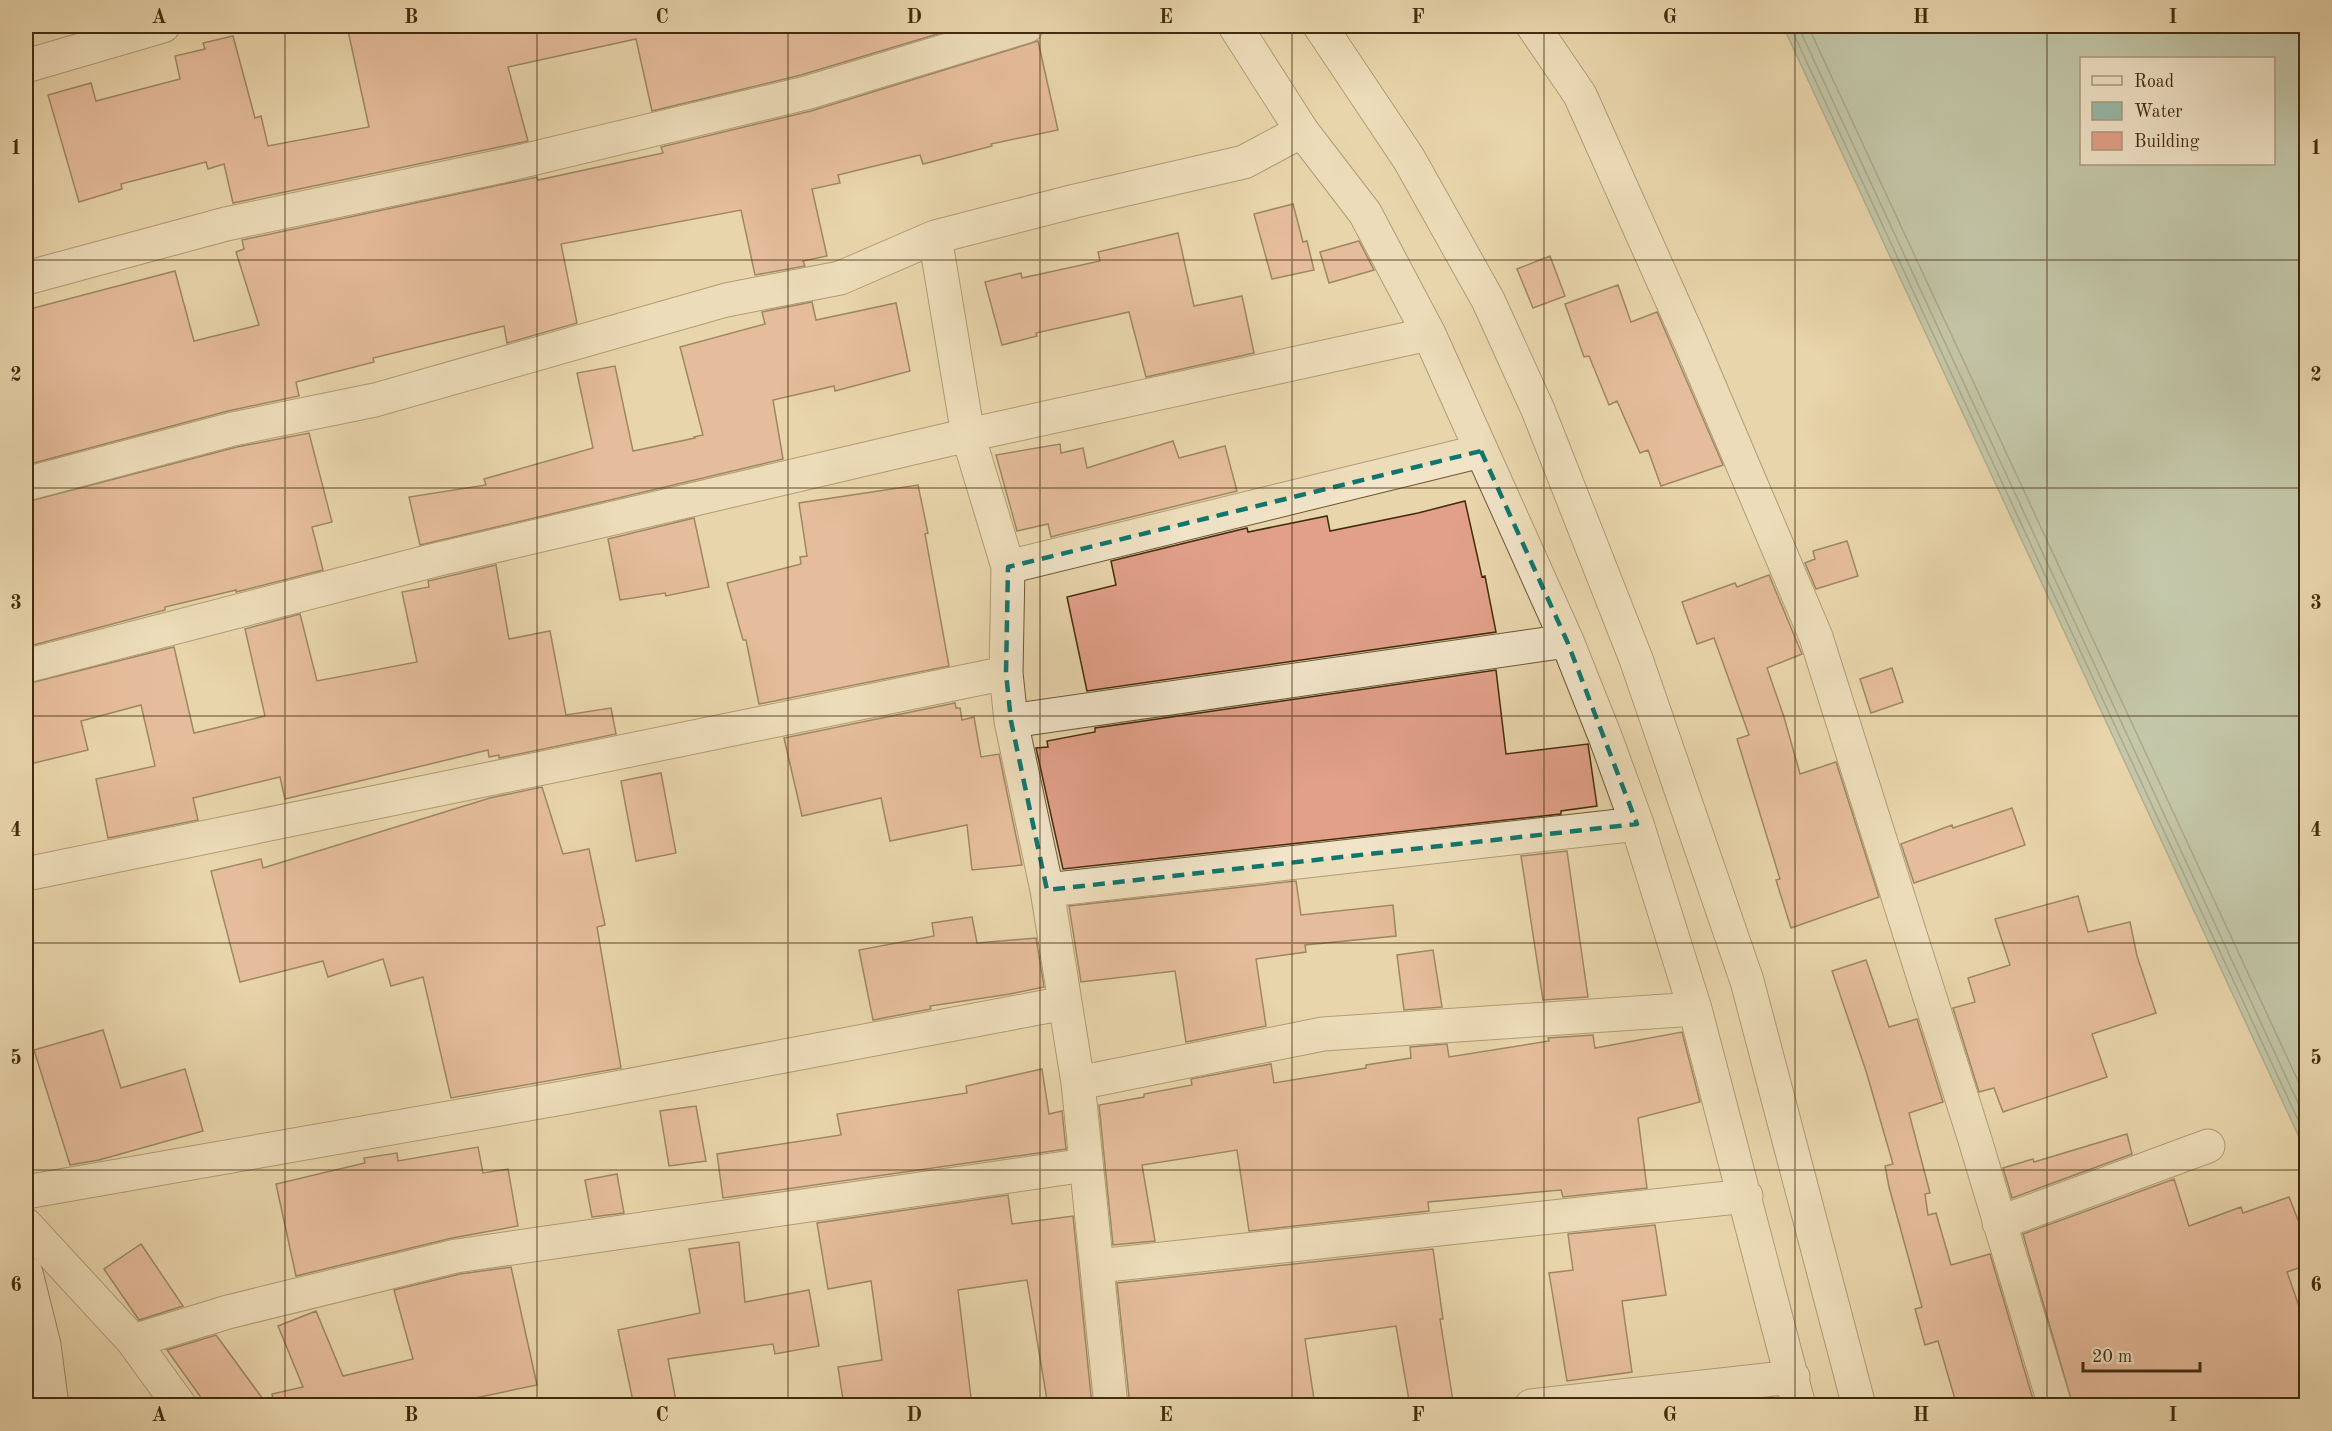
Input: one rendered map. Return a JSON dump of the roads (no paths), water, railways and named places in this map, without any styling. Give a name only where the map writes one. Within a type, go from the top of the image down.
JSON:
[{"type":"street","points":[[26,66],[163,26]]},
{"type":"street","points":[[26,278],[226,224],[502,166],[806,93],[1027,26]]},
{"type":"street","points":[[1235,26],[1302,131],[1365,213],[1429,334],[1567,641],[1637,824],[1695,1009],[1796,1391],[1531,1406]]},
{"type":"street","points":[[1320,26],[1409,159],[1488,300],[1538,410],[1632,648],[1747,981],[1859,1406]]},
{"type":"street","points":[[1533,26],[1585,106],[1691,343],[1816,637],[2055,1406]]},
{"type":"street","points":[[26,484],[232,429],[375,400],[726,300],[840,278],[934,237],[1075,201],[1244,162],[1302,131]]},
{"type":"street","points":[[934,237],[968,435],[1008,567],[1006,673],[1011,721],[1047,890],[1078,1083],[1112,1406]]},
{"type":"street","points":[[26,666],[435,560],[968,435],[1429,334]]},
{"type":"street","points":[[1008,567],[1481,451]]},
{"type":"street","points":[[1011,721],[1567,641]]},
{"type":"street","points":[[26,874],[1006,673]]},
{"type":"street","points":[[1047,890],[1637,824]]},
{"type":"street","points":[[26,1192],[568,1097],[1065,1003]]},
{"type":"street","points":[[1078,1083],[1323,1034],[1695,1009]]},
{"type":"street","points":[[1999,1223],[2208,1146]]},
{"type":"street","points":[[133,1341],[228,1312],[456,1256],[1086,1165]]},
{"type":"street","points":[[1098,1266],[1746,1196]]},
{"type":"street","points":[[26,1225],[133,1341],[180,1406]]},
{"type":"street","points":[[26,1273],[44,1345],[52,1406]]},
{"type":"water","points":[[1783,26],[2306,26],[2306,1152]]}]
